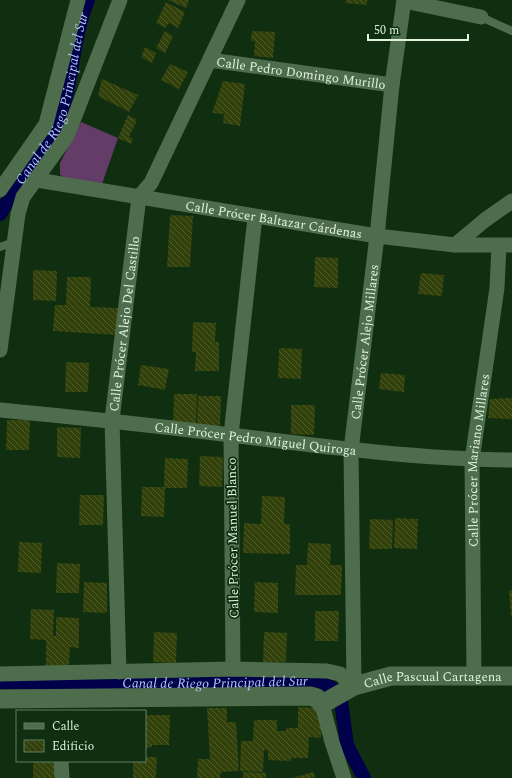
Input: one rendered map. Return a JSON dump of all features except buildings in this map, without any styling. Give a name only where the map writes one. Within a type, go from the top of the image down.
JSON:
[{"type":"street","points":[[0,190],[47,124],[78,0]]},
{"type":"street","points":[[0,350],[18,214],[23,197],[37,180],[66,136],[120,0]]},
{"type":"street","points":[[139,197],[152,183],[238,0]]},
{"type":"street","points":[[404,0],[481,17]]},
{"type":"street","name":"Calle Prócer Alejo Millares","points":[[348,690],[351,450],[377,236],[392,85],[404,0]]},
{"type":"street","name":"Calle Pedro Domingo Murillo","points":[[210,60],[392,85]]},
{"type":"street","points":[[47,124],[66,136]]},
{"type":"street","name":"Calle Prócer Baltazar Cárdenas","points":[[37,180],[377,236],[455,245],[506,246]]},
{"type":"street","name":"Calle Prócer Alejo Del Castillo","points":[[119,672],[112,420],[139,197]]},
{"type":"street","points":[[455,245],[485,220],[512,201]]},
{"type":"street","name":"Calle Prócer Manuel Blanco","points":[[233,670],[231,435],[255,217]]},
{"type":"street","name":"Calle Prócer Mariano Millares","points":[[474,676],[472,460],[497,288],[506,246]]},
{"type":"street","name":"Calle Prócer Pedro Miguel Quiroga","points":[[0,410],[112,420],[351,450],[472,460],[512,460]]},
{"type":"street","points":[[0,674],[233,670],[327,671],[340,674],[348,690]]},
{"type":"street","name":"Calle Pascual Cartagena","points":[[323,704],[348,690],[391,676],[512,676]]},
{"type":"street","points":[[0,699],[60,705],[310,696],[317,698],[323,704],[332,742],[344,778]]},
{"type":"street","points":[[61,762],[62,778]]},
{"type":"lane","points":[[481,17],[512,31]]},
{"type":"lane","points":[[0,247],[14,242]]},
{"type":"shaded area","points":[[81,122],[118,138],[102,184],[66,178],[60,175],[60,163]]},
{"type":"waterway","name":"Canal de Riego Principal del Sur","points":[[0,214],[25,173],[54,133],[59,122],[64,107],[75,45],[88,0]]},
{"type":"waterway","name":"Canal de Riego Principal del Sur","points":[[0,682],[215,683],[316,680],[332,688],[341,701],[347,745],[364,778]]}]
